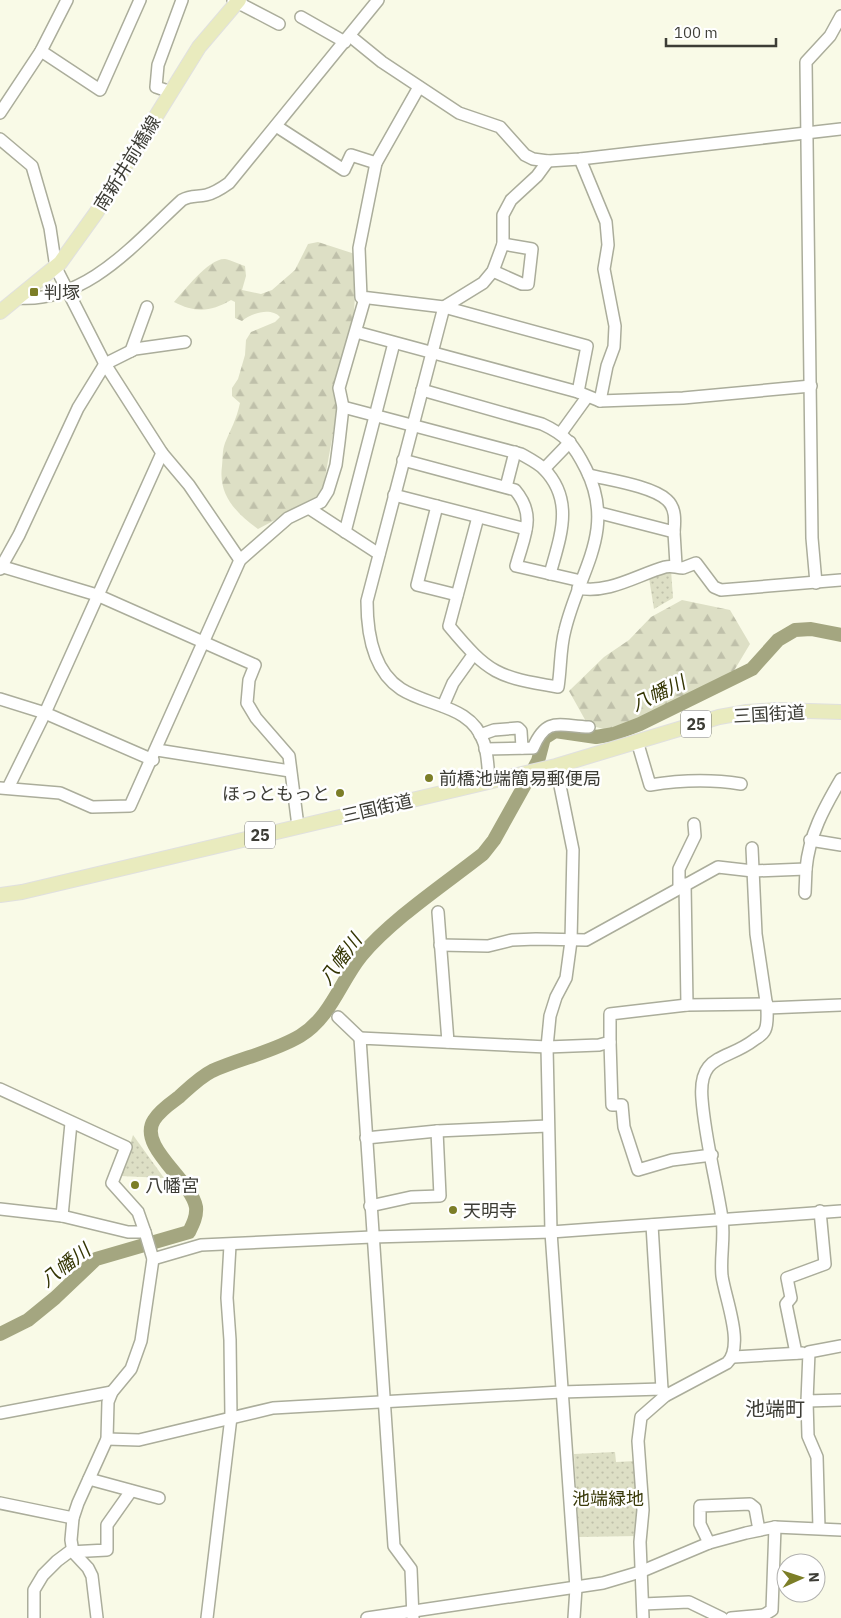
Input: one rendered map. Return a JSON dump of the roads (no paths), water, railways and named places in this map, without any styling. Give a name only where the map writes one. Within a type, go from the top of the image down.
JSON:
[{"type":"main road","name":"南新井前橋線","points":[[0,312],[56,268],[89,225],[199,47],[237,1]]},
{"type":"main road","name":"三国街道","points":[[0,894],[22,892],[556,766],[719,717],[747,712],[776,710],[841,712]]},
{"type":"street","points":[[0,113],[40,52],[68,0]]},
{"type":"street","points":[[40,52],[100,90],[140,0]]},
{"type":"street","points":[[171,92],[156,87],[158,65],[182,0]]},
{"type":"street","points":[[18,298],[32,299],[69,290],[102,273],[182,200],[191,195],[206,195],[219,190],[229,183],[378,0]]},
{"type":"street","points":[[237,1],[279,24]]},
{"type":"street","points":[[816,583],[812,538],[806,62],[830,36],[841,16]]},
{"type":"street","points":[[301,17],[347,39],[459,112],[500,126],[526,155],[533,159],[548,161],[580,159],[841,129]]},
{"type":"street","points":[[419,87],[376,164],[359,248],[361,297],[444,307],[587,346],[582,394],[561,433]]},
{"type":"street","points":[[276,126],[344,170],[351,155],[376,164]]},
{"type":"street","points":[[0,140],[32,166],[50,228],[56,268],[69,290],[105,364],[162,453],[189,485],[240,560]]},
{"type":"street","points":[[580,159],[606,222],[608,245],[604,269],[615,326],[614,347],[607,366],[600,401]]},
{"type":"street","points":[[489,781],[485,749],[480,735],[462,715],[401,689],[389,679],[375,655],[370,638],[367,601],[444,307],[483,283],[493,271],[503,244],[503,215],[511,200],[537,176],[548,161]]},
{"type":"street","points":[[493,271],[522,284],[528,284],[532,249],[503,244]]},
{"type":"street","points":[[162,453],[45,713],[4,788],[60,793],[92,807],[130,806],[155,755],[240,560],[288,518],[321,502],[328,491],[336,465],[343,407],[339,388],[365,298]]},
{"type":"street","points":[[131,351],[147,308]]},
{"type":"street","points":[[356,332],[582,394],[600,401],[683,398],[811,386]]},
{"type":"street","points":[[185,342],[131,351],[105,364],[78,408],[19,535],[0,567],[97,595],[255,665],[249,680],[247,703],[256,718],[289,756],[298,826]]},
{"type":"street","points":[[345,532],[394,342]]},
{"type":"street","points":[[422,390],[542,424],[561,433],[570,442],[595,486],[600,513],[596,540],[564,631],[558,687],[515,680],[495,672],[473,655],[449,626],[478,517]]},
{"type":"street","points":[[343,407],[515,452],[544,469],[563,505],[563,524],[550,574]]},
{"type":"street","points":[[544,469],[570,442]]},
{"type":"street","points":[[506,487],[515,452]]},
{"type":"street","points":[[404,460],[515,490],[525,502],[528,514],[516,566],[550,574],[589,590],[628,582],[676,565],[683,568],[696,563],[714,587],[721,590],[841,580]]},
{"type":"street","points":[[589,475],[655,493],[668,500],[676,516],[674,532],[676,565]]},
{"type":"street","points":[[394,495],[526,529]]},
{"type":"street","points":[[437,506],[417,585],[457,595]]},
{"type":"street","points":[[310,509],[379,554]]},
{"type":"street","points":[[600,513],[674,532]]},
{"type":"street","points":[[443,706],[453,683],[473,655]]},
{"type":"street","points":[[0,699],[45,713],[155,755],[290,771]]},
{"type":"street","points":[[485,749],[533,748],[542,730],[553,724],[588,727]]},
{"type":"street","points":[[480,735],[494,730],[518,728],[522,731],[522,748]]},
{"type":"street","points":[[637,741],[650,785],[676,780],[712,780],[741,784]]},
{"type":"street","points":[[556,766],[573,850],[570,941],[566,978],[553,1006],[547,1047],[548,1126],[551,1232],[576,1588],[574,1618]]},
{"type":"street","points":[[805,893],[810,840],[822,810],[841,779]]},
{"type":"street","points":[[687,1005],[682,886],[678,869],[695,836],[694,824]]},
{"type":"street","points":[[810,840],[841,845]]},
{"type":"street","points":[[734,1357],[732,1321],[722,1276],[722,1220],[702,1099],[704,1073],[710,1063],[750,1043],[763,1033],[766,1028],[767,1006],[756,934],[752,848]]},
{"type":"street","points":[[440,945],[488,946],[512,940],[536,939],[586,940],[718,867],[753,870],[806,869]]},
{"type":"street","points":[[438,912],[448,1042]]},
{"type":"street","points":[[712,1156],[672,1160],[638,1170],[624,1127],[622,1105],[612,1105],[610,1014],[687,1005],[841,1005]]},
{"type":"street","points":[[338,1017],[360,1038],[547,1047],[599,1045],[610,1042]]},
{"type":"street","points":[[360,1038],[394,1546],[411,1569],[413,1614]]},
{"type":"street","points":[[0,1089],[126,1147],[112,1184],[138,1212],[151,1255],[141,1341],[131,1369],[112,1392],[108,1402],[107,1439],[73,1518],[73,1552],[88,1568],[92,1576],[97,1618]]},
{"type":"street","points":[[62,1216],[71,1123]]},
{"type":"street","points":[[366,1138],[437,1131],[548,1126]]},
{"type":"street","points":[[370,1206],[411,1197],[440,1196],[437,1131]]},
{"type":"street","points":[[0,1209],[62,1216],[145,1235]]},
{"type":"street","points":[[151,1255],[201,1245],[372,1237],[551,1232],[820,1211],[841,1211]]},
{"type":"street","points":[[796,1353],[786,1304],[791,1298],[787,1278],[825,1264],[820,1211]]},
{"type":"street","points":[[652,1225],[664,1393]]},
{"type":"street","points":[[206,1618],[231,1417],[230,1340],[227,1298],[230,1245]]},
{"type":"street","points":[[643,1618],[640,1542],[643,1510],[638,1428],[641,1418],[664,1393],[727,1363],[734,1357],[809,1352],[841,1346]]},
{"type":"street","points":[[809,1352],[808,1436],[817,1457],[819,1528]]},
{"type":"street","points":[[0,1413],[112,1392]]},
{"type":"street","points":[[107,1439],[139,1440],[272,1408],[562,1392],[664,1393]]},
{"type":"street","points":[[807,1401],[841,1400]]},
{"type":"street","points":[[89,1479],[159,1498]]},
{"type":"street","points":[[34,1618],[34,1590],[43,1576],[57,1561],[69,1552],[107,1550],[107,1525],[131,1491]]},
{"type":"street","points":[[0,1503],[73,1518]]},
{"type":"street","points":[[709,1543],[700,1524],[700,1506],[750,1504],[755,1508],[759,1530]]},
{"type":"street","points":[[731,1618],[764,1616],[772,1610],[775,1528]]},
{"type":"street","points":[[367,1618],[413,1614],[576,1588],[640,1572],[709,1543],[759,1530],[819,1528],[841,1530]]},
{"type":"street","points":[[643,1604],[689,1602],[722,1618]]},
{"type":"waterway","name":"八幡川","points":[[0,1334],[28,1320],[55,1298],[96,1259],[189,1232],[195,1217],[196,1207],[185,1186],[158,1152],[153,1141],[151,1130],[156,1116],[208,1073],[290,1042],[311,1028],[327,1009],[361,956],[374,942],[419,902],[483,854],[494,840],[538,761],[544,738],[555,731],[596,737],[614,734],[640,724],[752,669],[778,640],[795,630],[811,629],[841,635]]},
{"type":"place","name":"判塚","points":[[34,292]]},
{"type":"place","name":"前橋池端簡易郵便局","points":[[429,778]]},
{"type":"place","name":"ほっともっと","points":[[340,793]]},
{"type":"place","name":"八幡宮","points":[[135,1185]]},
{"type":"place","name":"天明寺","points":[[453,1210]]},
{"type":"district","name":"池端町","points":[[775,1408]]},
{"type":"park label","name":"池端緑地","points":[[608,1498]]}]
